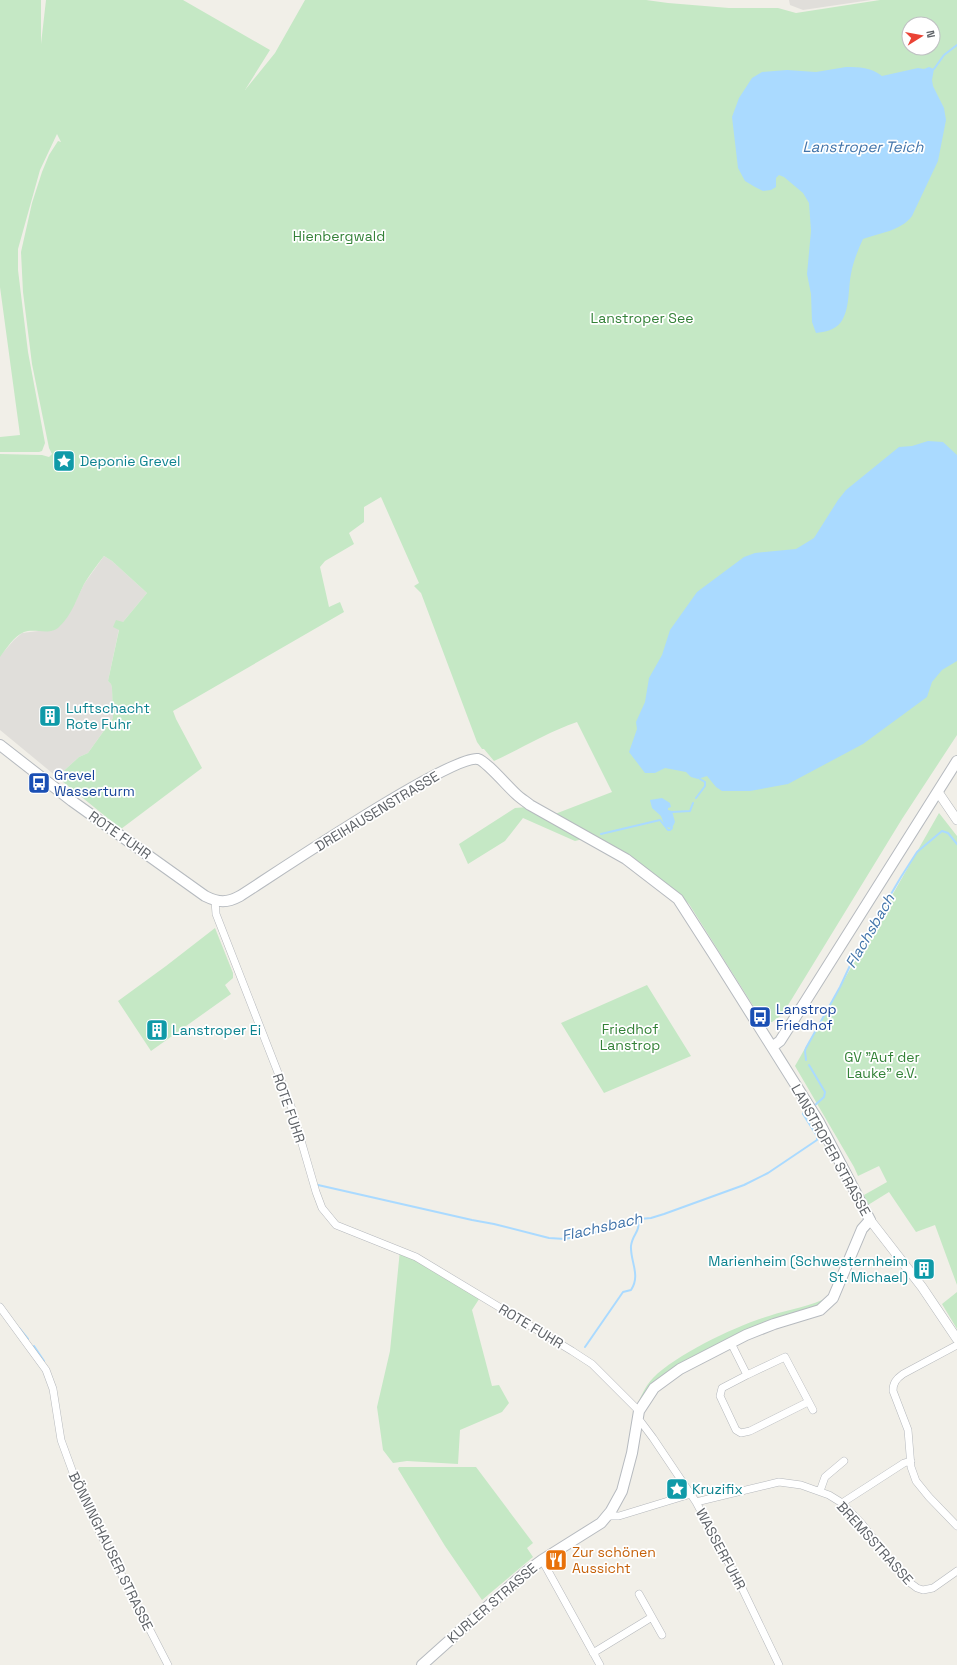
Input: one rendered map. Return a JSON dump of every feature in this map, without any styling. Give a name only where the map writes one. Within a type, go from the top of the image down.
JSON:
[{"type":"main road","name":"ROTE FUHR","points":[[0,745],[108,827],[205,896],[215,901]]},
{"type":"main road","name":"DREIHAUSENSTRASSE","points":[[215,901],[225,902],[240,896],[418,784],[461,762],[478,759],[482,761],[518,796],[530,805],[626,859],[672,894],[686,909],[714,955]]},
{"type":"main road","points":[[772,1047],[780,1041],[957,761]]},
{"type":"main road","name":"LANSTROPER STRASSE","points":[[714,955],[819,1122],[870,1220]]},
{"type":"main road","name":"KURLER STRASSE","points":[[422,1665],[542,1560],[601,1523],[608,1516],[622,1491],[632,1453],[638,1416],[649,1395],[662,1381],[731,1343],[774,1324],[820,1310],[833,1298],[862,1229],[870,1220]]},
{"type":"street","points":[[938,792],[957,820]]},
{"type":"street","name":"ROTE FUHR","points":[[215,901],[216,914],[291,1106],[322,1208],[336,1225],[416,1257],[592,1364],[638,1416]]},
{"type":"street","name":"LANSTROPER STRASSE","points":[[870,1220],[922,1287],[957,1339]]},
{"type":"street","name":"BÖNNINGHAUSER STRASSE","points":[[0,1307],[46,1370],[53,1389],[61,1440],[76,1481],[98,1529],[168,1665]]},
{"type":"street","points":[[731,1343],[747,1375]]},
{"type":"street","points":[[957,1344],[912,1368],[899,1377],[893,1386],[895,1396],[908,1430],[913,1473],[920,1486],[957,1526]]},
{"type":"street","points":[[808,1402],[750,1432],[741,1434],[736,1430],[720,1396],[722,1388],[785,1357],[813,1410]]},
{"type":"street","name":"WASSERFUHR","points":[[638,1416],[696,1502],[741,1586],[779,1665]]},
{"type":"street","points":[[820,1491],[825,1477],[844,1461]]},
{"type":"street","points":[[842,1503],[898,1467],[911,1461]]},
{"type":"street","name":"BREMSSTRASSE","points":[[696,1502],[779,1482],[801,1485],[820,1491],[842,1503],[862,1524],[905,1579],[917,1588],[923,1590],[933,1588],[957,1571]]},
{"type":"street","points":[[608,1516],[619,1516],[691,1494]]},
{"type":"street","points":[[542,1560],[600,1665]]},
{"type":"street","points":[[639,1594],[662,1635]]},
{"type":"street","points":[[593,1653],[652,1617]]},
{"type":"shaded area","points":[[789,0],[871,0],[803,10],[790,5]]},
{"type":"shaded area","points":[[104,556],[112,561],[147,593],[123,622],[114,627],[119,629],[108,681],[112,688],[113,718],[88,753],[79,757],[57,777],[0,730],[0,656],[22,633],[38,631],[75,603],[84,584]]},
{"type":"green space","name":"Lanstroper See","points":[[0,0],[41,0],[41,44],[46,0],[183,0],[270,50],[245,90],[275,53],[305,0],[646,0],[729,8],[778,8],[796,13],[880,0],[957,0],[957,735],[902,819],[782,1015],[772,1022],[764,1023],[689,904],[670,886],[617,850],[555,814],[612,792],[577,722],[545,735],[494,761],[484,749],[482,749],[477,742],[421,593],[414,586],[419,583],[381,497],[364,507],[364,522],[349,533],[354,544],[325,561],[320,567],[329,607],[340,602],[344,612],[173,711],[202,768],[121,829],[57,777],[79,757],[88,753],[113,718],[112,688],[108,681],[119,630],[113,627],[116,620],[123,622],[147,593],[112,561],[104,556],[86,580],[71,612],[59,627],[51,631],[28,631],[20,634],[0,657],[0,454],[42,455],[49,457],[52,454],[49,448],[32,364],[23,292],[21,252],[32,203],[42,172],[49,155],[58,141],[61,142],[57,134],[40,170],[18,249],[18,270],[28,352],[45,443],[42,451],[0,452],[0,437],[20,435],[0,287]]},
{"type":"green space","points":[[528,807],[583,839],[575,841],[523,818],[505,841],[468,864],[459,844],[515,808]]},
{"type":"green space","name":"GV \"Auf der Lauke\" e.V.","points":[[939,813],[957,836],[957,1285],[935,1225],[916,1232],[889,1192],[868,1205],[864,1195],[887,1182],[879,1166],[858,1176],[795,1066]]},
{"type":"green space","points":[[215,928],[233,973],[233,978],[225,985],[231,994],[151,1051],[118,1001]]},
{"type":"green space","name":"Friedhof Lanstrop","points":[[647,985],[691,1056],[604,1093],[561,1023]]},
{"type":"green space","points":[[400,1250],[481,1296],[472,1310],[492,1386],[499,1385],[509,1403],[502,1412],[460,1430],[458,1464],[407,1461],[393,1463],[383,1450],[377,1407],[390,1351]]},
{"type":"green space","points":[[957,1292],[957,1329],[942,1304]]},
{"type":"green space","points":[[830,1296],[820,1310],[783,1321],[680,1369],[636,1407],[650,1381],[664,1369],[692,1350],[740,1327],[823,1300]]},
{"type":"green space","points":[[399,1467],[476,1467],[533,1543],[527,1548],[533,1557],[482,1600],[445,1546],[398,1469]]},
{"type":"water","name":"Lanstroper Teich","points":[[846,67],[865,68],[882,76],[918,68],[924,69],[929,67],[934,69],[932,80],[933,86],[944,108],[946,120],[938,161],[912,216],[896,228],[863,239],[852,270],[844,317],[839,325],[833,329],[816,333],[812,322],[811,294],[807,274],[811,231],[809,203],[803,193],[784,177],[779,175],[776,178],[776,187],[771,190],[763,191],[745,181],[738,168],[732,117],[739,98],[752,78],[762,72],[787,70],[816,72]]},
{"type":"water","points":[[928,441],[943,442],[957,455],[957,661],[942,670],[932,682],[927,697],[863,744],[788,784],[750,791],[722,791],[716,787],[707,776],[698,779],[691,777],[686,772],[665,768],[655,773],[645,773],[629,752],[637,729],[636,722],[645,702],[649,678],[662,655],[670,630],[697,592],[744,557],[755,553],[796,549],[814,538],[846,490],[899,447],[912,446]]},
{"type":"water","points":[[662,798],[670,803],[671,807],[668,808],[668,810],[672,811],[675,822],[672,828],[665,827],[661,816],[652,808],[650,800]]},
{"type":"waterway","points":[[934,69],[944,55],[957,45]]},
{"type":"waterway","points":[[696,798],[705,786],[705,782],[700,779]]},
{"type":"waterway","points":[[672,812],[690,811],[693,803]]},
{"type":"waterway","points":[[601,834],[660,820],[668,830],[672,828]]},
{"type":"waterway","name":"Flachsbach","points":[[806,1060],[806,1048],[840,987],[854,957],[917,852],[942,831],[948,833],[957,844]]},
{"type":"waterway","name":"Flachsbach","points":[[809,1065],[825,1092],[824,1097],[814,1106]]},
{"type":"waterway","name":"Flachsbach","points":[[318,1185],[494,1224],[549,1238],[565,1239],[597,1232],[628,1220],[651,1218],[664,1214],[744,1185],[768,1173],[817,1140],[817,1136],[803,1114],[804,1112]]},
{"type":"waterway","points":[[585,1347],[623,1292],[631,1290],[634,1284],[635,1273],[631,1246],[632,1240],[638,1228],[638,1218]]},
{"type":"waterway","points":[[19,1328],[28,1339]]},
{"type":"waterway","points":[[34,1346],[44,1361]]},
{"type":"place","name":"Deponie Grevel","points":[[64,461]]},
{"type":"place","name":"Luftschacht Rote Fuhr","points":[[50,716]]},
{"type":"place","name":"Grevel Wasserturm","points":[[39,783]]},
{"type":"place","name":"Lanstrop Friedhof","points":[[760,1017]]},
{"type":"place","name":"Lanstroper Ei","points":[[157,1030]]},
{"type":"place","name":"Marienheim (Schwesternheim St. Michael)","points":[[924,1269]]},
{"type":"place","name":"Kruzifix","points":[[677,1489]]},
{"type":"place","name":"Zur schönen Aussicht","points":[[556,1560]]},
{"type":"park label","name":"Hienbergwald","points":[[339,236]]}]
